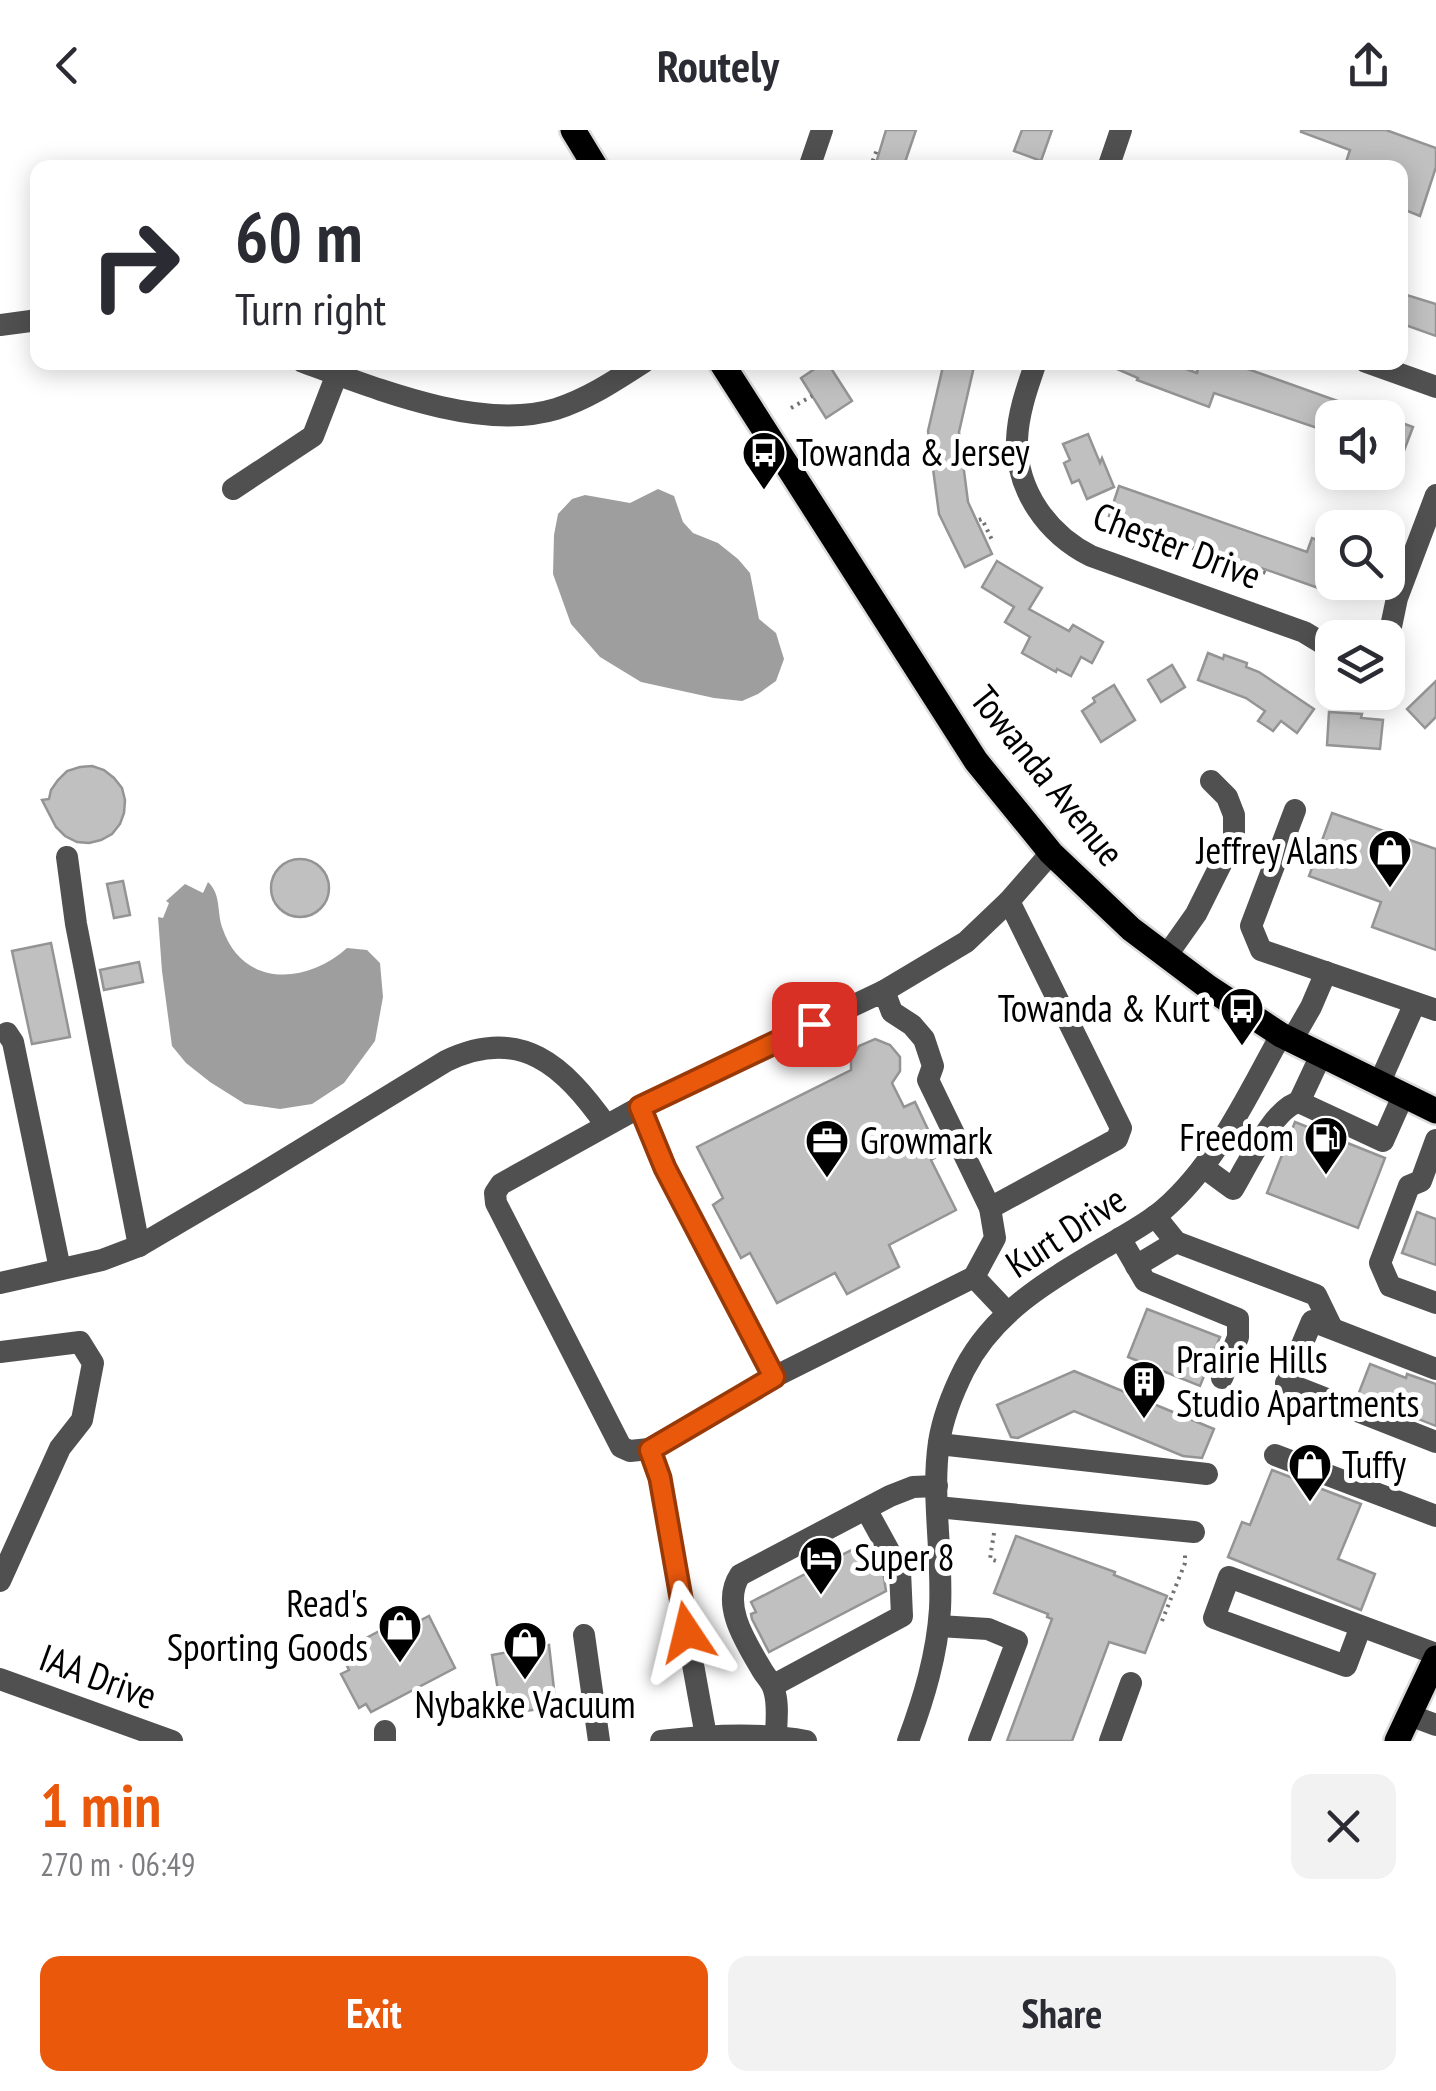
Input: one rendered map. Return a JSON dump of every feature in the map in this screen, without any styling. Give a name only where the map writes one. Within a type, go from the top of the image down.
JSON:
[{"type":"main road","points":[[573,130],[591,160]]},
{"type":"main road","name":"Towanda Avenue","points":[[725,370],[976,760],[1051,853],[1132,929],[1208,987],[1287,1038],[1436,1111]]},
{"type":"main road","points":[[1397,1741],[1435,1660]]},
{"type":"street","points":[[812,160],[822,130]]},
{"type":"street","points":[[1111,160],[1121,130]]},
{"type":"street","points":[[0,324],[30,321]]},
{"type":"street","points":[[325,370],[451,410],[515,416],[576,402],[631,370]]},
{"type":"street","name":"Chester Drive","points":[[1033,370],[1018,427],[1018,456],[1032,501],[1047,523],[1082,551],[1315,639]]},
{"type":"street","points":[[1388,370],[1436,388]]},
{"type":"street","points":[[234,489],[313,436],[337,374]]},
{"type":"street","points":[[1392,620],[1396,598],[1436,495]]},
{"type":"street","points":[[1167,955],[1196,914],[1234,838],[1234,815],[1227,797],[1210,781]]},
{"type":"street","points":[[1295,810],[1251,926],[1261,950],[1426,1006],[1379,1084]]},
{"type":"street","points":[[884,991],[892,1012],[924,1039],[933,1066],[928,1080],[990,1208],[995,1238],[985,1261],[974,1277],[774,1377],[650,1450],[630,1451],[621,1447],[496,1204],[495,1193],[501,1184],[640,1107],[884,991],[966,942],[1009,902],[1051,853]]},
{"type":"street","points":[[67,857],[76,924],[139,1246]]},
{"type":"street","points":[[990,1208],[1117,1139],[1121,1128],[1009,902]]},
{"type":"street","name":"Kurt Drive","points":[[908,1741],[928,1682],[939,1626],[939,1444],[949,1405],[966,1367],[1008,1313],[1048,1280],[1155,1216],[1188,1186],[1214,1154],[1287,1038],[1312,1007],[1326,972]]},
{"type":"street","points":[[7,1032],[13,1042],[60,1269]]},
{"type":"street","points":[[0,1283],[102,1260],[139,1246],[446,1061],[475,1050],[491,1046],[512,1048],[550,1065],[569,1078],[606,1126]]},
{"type":"street","points":[[1299,1102],[1321,1054]]},
{"type":"street","points":[[1203,1167],[1233,1189],[1289,1104],[1299,1102],[1383,1140],[1404,1096]]},
{"type":"street","points":[[640,1107],[665,1168],[774,1377]]},
{"type":"street","points":[[1240,1110],[1271,1128]]},
{"type":"street","points":[[1436,1140],[1429,1184],[1410,1186],[1380,1263],[1390,1286],[1436,1303]]},
{"type":"street","points":[[1155,1216],[1176,1242],[1316,1295],[1332,1328]]},
{"type":"street","points":[[1120,1238],[1144,1281],[1238,1319],[1238,1337],[1222,1378]]},
{"type":"street","points":[[1136,1266],[1176,1242]]},
{"type":"street","points":[[974,1277],[1008,1313]]},
{"type":"street","points":[[1436,1370],[1312,1320],[1286,1383],[1436,1442]]},
{"type":"street","points":[[0,1352],[80,1342],[93,1363],[82,1420],[60,1448],[0,1581]]},
{"type":"street","points":[[939,1444],[1208,1474]]},
{"type":"street","points":[[650,1450],[660,1478],[706,1736]]},
{"type":"street","points":[[1275,1455],[1436,1516]]},
{"type":"street","points":[[776,1737],[774,1685],[765,1676],[737,1624],[734,1583],[740,1576],[866,1509],[913,1487],[996,1513],[1194,1532]]},
{"type":"street","points":[[774,1685],[902,1616],[900,1571],[866,1509]]},
{"type":"street","points":[[1360,1626],[1346,1666],[1214,1618],[1230,1577],[1360,1626],[1435,1660]]},
{"type":"street","points":[[939,1626],[988,1630],[1016,1642],[980,1741]]},
{"type":"street","points":[[584,1635],[599,1741]]},
{"type":"street","name":"IAA Drive","points":[[0,1679],[172,1741]]},
{"type":"street","points":[[1110,1741],[1131,1683]]},
{"type":"street","points":[[1409,1716],[1436,1725]]},
{"type":"street","points":[[661,1741],[706,1736],[806,1741]]},
{"type":"path","points":[[873,160],[878,147]]},
{"type":"path","points":[[791,408],[812,396]]},
{"type":"path","points":[[979,520],[982,519],[992,540]]},
{"type":"path","points":[[1177,543],[1204,550]]},
{"type":"path","points":[[1242,564],[1267,571]]},
{"type":"path","points":[[996,1513],[990,1559],[999,1562]]},
{"type":"path","points":[[1162,1621],[1179,1577]]},
{"type":"shaded area","points":[[658,489],[674,496],[683,522],[693,533],[718,543],[750,573],[759,619],[776,633],[784,659],[776,681],[758,694],[742,701],[641,682],[600,657],[571,624],[553,574],[558,514],[572,499],[585,495],[630,503]]},
{"type":"shaded area","points":[[208,882],[215,892],[222,927],[231,947],[260,970],[295,974],[331,960],[347,948],[367,950],[380,963],[383,997],[375,1041],[344,1083],[312,1104],[280,1109],[245,1104],[186,1063],[172,1046],[158,917],[163,918],[169,903],[166,901],[185,884],[203,893]]},
{"type":"building","points":[[886,130],[916,130],[906,160],[877,160]]},
{"type":"building","points":[[1022,130],[1052,130],[1041,160],[1014,151]]},
{"type":"building","points":[[1386,130],[1436,148],[1436,167],[1420,216],[1408,211],[1408,160],[1347,160],[1350,150],[1301,132]]},
{"type":"building","points":[[1408,295],[1436,304],[1436,336],[1408,326]]},
{"type":"building","points":[[813,370],[832,370],[852,401],[826,418],[801,378]]},
{"type":"building","points":[[942,370],[973,370],[959,432],[968,502],[992,554],[965,567],[939,514],[928,431]]},
{"type":"building","points":[[1120,370],[1250,370],[1335,400],[1315,400],[1315,427],[1214,393],[1209,407]]},
{"type":"building","points":[[1405,424],[1413,427],[1405,448]]},
{"type":"building","points":[[1088,434],[1114,487],[1087,499],[1079,480],[1072,483],[1064,463],[1070,460],[1063,444]]},
{"type":"building","points":[[1119,486],[1307,552],[1312,538],[1315,587],[1227,556],[1226,559],[1109,516]]},
{"type":"building","points":[[997,561],[1042,588],[1029,609],[1069,631],[1073,625],[1103,642],[1092,663],[1081,657],[1071,676],[1022,653],[1030,637],[1005,622],[1014,607],[982,587]]},
{"type":"building","points":[[1208,653],[1247,663],[1246,667],[1314,709],[1297,733],[1281,721],[1273,731],[1258,721],[1265,711],[1246,698],[1198,680]]},
{"type":"building","points":[[1172,665],[1185,687],[1161,702],[1148,680]]},
{"type":"building","points":[[1436,681],[1436,717],[1425,728],[1407,709]]},
{"type":"building","points":[[1114,685],[1135,720],[1101,742],[1082,711],[1095,702],[1093,698]]},
{"type":"building","points":[[1329,712],[1383,720],[1380,749],[1327,745]]},
{"type":"building","points":[[92,766],[104,770],[122,788],[124,813],[112,834],[89,843],[77,842],[56,827],[42,800],[49,799],[51,790],[67,771]]},
{"type":"building","name":"Jeffrey Alans","points":[[1332,813],[1436,849],[1436,950],[1372,927],[1381,902],[1309,876]]},
{"type":"building","points":[[300,859],[320,868],[329,888],[320,908],[300,917],[280,908],[271,888],[280,868]]},
{"type":"building","points":[[123,881],[130,915],[114,918],[107,884]]},
{"type":"building","points":[[51,943],[70,1037],[32,1044],[12,951]]},
{"type":"building","points":[[139,962],[143,982],[104,990],[100,970]]},
{"type":"building","name":"Growmark","points":[[875,1039],[890,1045],[900,1057],[900,1071],[892,1083],[904,1107],[915,1102],[940,1155],[931,1160],[956,1210],[889,1245],[899,1267],[847,1294],[835,1273],[777,1303],[750,1253],[741,1258],[713,1205],[723,1198],[697,1147],[851,1070],[851,1059],[859,1046]]},
{"type":"building","name":"Freedom","points":[[1295,1122],[1385,1158],[1358,1228],[1267,1193]]},
{"type":"building","points":[[1417,1212],[1436,1219],[1436,1265],[1402,1253]]},
{"type":"building","points":[[1147,1309],[1220,1337],[1200,1386],[1128,1357]]},
{"type":"building","points":[[1370,1364],[1436,1384],[1436,1426],[1358,1395]]},
{"type":"building","name":"Prairie Hills Studio Apartments","points":[[1074,1371],[1214,1429],[1202,1458],[1183,1456],[1074,1411],[1018,1438],[1011,1437],[997,1405]]},
{"type":"building","points":[[1272,1470],[1361,1504],[1338,1559],[1375,1574],[1361,1610],[1228,1557],[1242,1522],[1250,1525]]},
{"type":"building","points":[[1016,1536],[1115,1572],[1114,1575],[1167,1596],[1145,1653],[1109,1642],[1072,1741],[1007,1741],[1052,1619],[994,1593]]},
{"type":"building","name":"Super 8","points":[[867,1542],[883,1571],[886,1591],[769,1652],[752,1619],[751,1614],[756,1612],[751,1602]]},
{"type":"building","name":"Read's Sporting Goods","points":[[429,1616],[455,1668],[371,1712],[366,1704],[359,1708],[341,1674],[349,1670],[344,1660],[355,1654],[351,1646],[391,1625],[396,1633]]},
{"type":"building","name":"Nybakke Vacuum","points":[[549,1645],[556,1707],[502,1714],[492,1655]]},
{"type":"place","name":"Towanda & Jersey","points":[[764,491]]},
{"type":"place","name":"Jeffrey Alans","points":[[1390,889]]},
{"type":"place","name":"Towanda & Kurt","points":[[1242,1047]]},
{"type":"place","name":"Freedom","points":[[1326,1176]]},
{"type":"place","name":"Growmark","points":[[827,1179]]},
{"type":"place","name":"Prairie Hills Studio Apartments","points":[[1144,1420]]},
{"type":"place","name":"Tuffy","points":[[1310,1503]]},
{"type":"place","name":"Super 8","points":[[821,1596]]},
{"type":"place","name":"Read's Sporting Goods","points":[[400,1664]]},
{"type":"place","name":"Nybakke Vacuum","points":[[525,1681]]},
{"type":"route","points":[[687,1632],[660,1478],[650,1450],[774,1377],[665,1168],[640,1107],[814,1024]]}]
